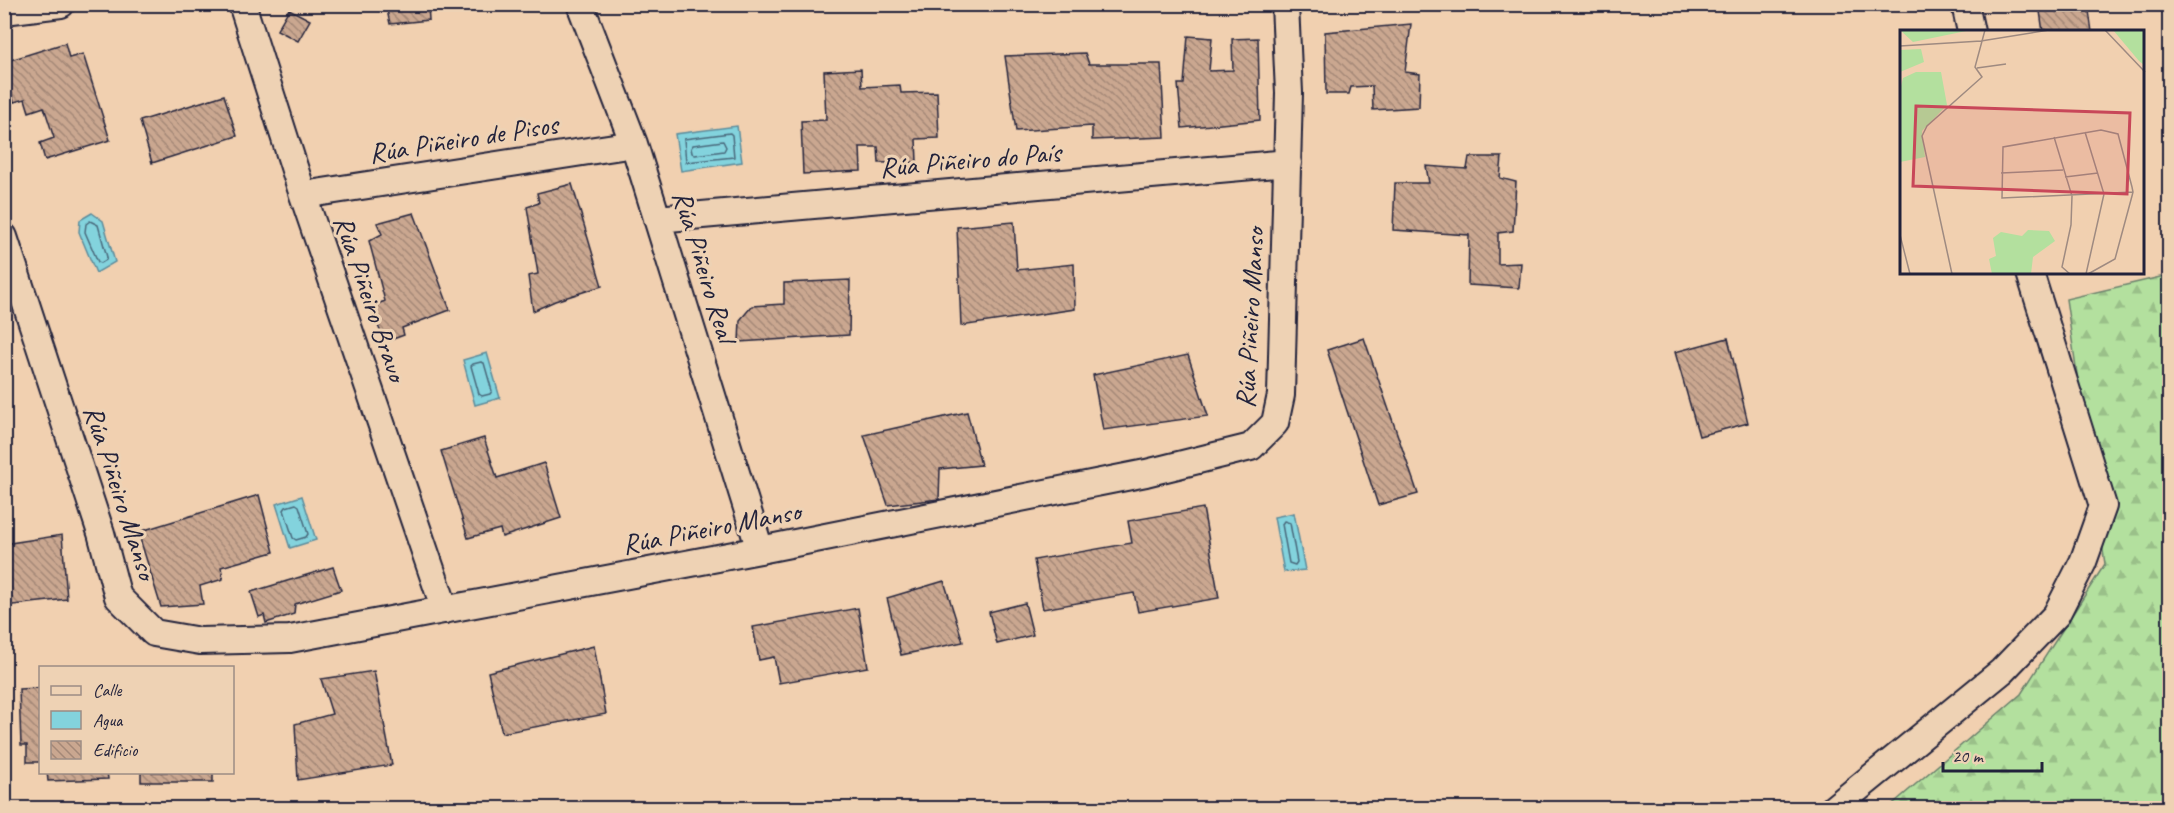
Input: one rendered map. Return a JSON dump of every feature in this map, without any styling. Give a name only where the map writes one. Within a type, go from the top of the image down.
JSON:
[{"type":"street","points":[[4,11],[61,4]]},
{"type":"street","name":"Rúa Piñeiro Bravo","points":[[242,4],[303,195],[445,610]]},
{"type":"street","name":"Rúa Piñeiro Real","points":[[580,4],[634,144],[760,550]]},
{"type":"street","name":"Rúa Piñeiro Manso","points":[[4,237],[101,533],[118,597],[154,633],[200,641],[290,639],[760,550],[1146,473],[1251,447],[1275,423],[1281,395],[1289,93],[1285,4]]},
{"type":"street","points":[[1965,4],[1971,30]]},
{"type":"street","name":"Rúa Piñeiro de Pisos","points":[[303,195],[634,144]]},
{"type":"street","name":"Rúa Piñeiro do País","points":[[657,219],[1288,163]]},
{"type":"street","points":[[1834,808],[2002,671],[2056,615],[2084,562],[2103,506],[2030,274]]},
{"type":"green space","points":[[2169,275],[2169,808],[1888,808],[2021,694],[2105,564],[2066,299]]},
{"type":"water","points":[[737,126],[742,162],[681,171],[675,134]]},
{"type":"water","points":[[92,213],[103,221],[115,262],[96,273],[79,232],[80,220]]},
{"type":"water","points":[[487,353],[500,398],[475,405],[463,360]]},
{"type":"water","points":[[302,496],[316,540],[290,548],[276,504]]},
{"type":"water","points":[[1294,513],[1305,570],[1284,572],[1274,517]]},
{"type":"building","points":[[428,4],[429,20],[390,24],[386,5]]},
{"type":"building","points":[[2039,4],[2088,4],[2092,30],[2043,30]]},
{"type":"building","points":[[289,9],[310,20],[298,41],[277,30]]},
{"type":"building","points":[[1411,24],[1405,72],[1420,74],[1419,107],[1373,110],[1372,86],[1351,87],[1349,94],[1326,94],[1325,32]]},
{"type":"building","points":[[1188,36],[1212,38],[1209,71],[1233,70],[1232,39],[1258,38],[1260,120],[1182,128],[1178,84],[1184,84]]},
{"type":"building","points":[[65,43],[69,58],[83,54],[110,140],[45,160],[40,143],[54,138],[44,107],[29,112],[25,99],[14,102],[4,71],[4,62]]},
{"type":"building","points":[[1085,53],[1089,64],[1161,64],[1165,137],[1092,140],[1092,126],[1016,131],[1005,56]]},
{"type":"building","points":[[861,69],[862,87],[900,85],[901,93],[937,92],[939,138],[916,139],[917,162],[879,163],[878,147],[860,147],[861,171],[803,174],[801,121],[826,120],[824,71]]},
{"type":"building","points":[[224,95],[237,136],[152,163],[140,121]]},
{"type":"building","points":[[1469,157],[1502,157],[1500,178],[1516,182],[1513,231],[1498,233],[1498,264],[1521,263],[1519,288],[1468,285],[1469,235],[1393,230],[1395,183],[1429,183],[1426,166],[1467,169]]},
{"type":"building","points":[[572,184],[602,286],[555,301],[533,311],[528,276],[538,274],[527,207],[539,203],[537,193]]},
{"type":"building","points":[[414,213],[450,310],[402,328],[404,335],[385,342],[370,307],[385,301],[369,241],[382,234],[377,223]]},
{"type":"building","points":[[1014,222],[1017,270],[1074,264],[1075,309],[961,326],[957,227]]},
{"type":"building","points":[[850,280],[849,335],[739,342],[740,320],[752,306],[784,304],[784,283]]},
{"type":"building","points":[[1364,338],[1418,494],[1378,505],[1327,350]]},
{"type":"building","points":[[1728,338],[1748,423],[1699,436],[1675,352]]},
{"type":"building","points":[[1188,355],[1208,416],[1103,430],[1093,375]]},
{"type":"building","points":[[967,412],[981,465],[940,469],[939,499],[888,505],[864,435]]},
{"type":"building","points":[[484,438],[497,478],[544,463],[561,518],[502,537],[500,529],[468,538],[441,451]]},
{"type":"building","points":[[259,495],[274,552],[221,567],[223,579],[200,586],[203,604],[161,607],[138,532]]},
{"type":"building","points":[[1203,508],[1219,598],[1138,612],[1134,593],[1043,609],[1034,560],[1132,543],[1128,521]]},
{"type":"building","points":[[62,535],[67,599],[4,606],[4,544]]},
{"type":"building","points":[[333,567],[341,590],[295,604],[294,614],[266,623],[264,615],[259,617],[251,592]]},
{"type":"building","points":[[944,581],[963,642],[901,655],[887,598]]},
{"type":"building","points":[[1025,603],[1033,635],[997,644],[989,612]]},
{"type":"building","points":[[858,608],[868,667],[779,683],[774,657],[759,660],[753,627]]},
{"type":"building","points":[[594,646],[606,714],[502,733],[488,672]]},
{"type":"building","points":[[374,671],[392,765],[298,780],[295,724],[332,714],[321,679]]},
{"type":"building","points":[[39,688],[39,762],[27,762],[27,745],[21,745],[19,689]]},
{"type":"building","points":[[47,774],[107,774],[108,779],[48,781]]},
{"type":"building","points":[[141,774],[213,774],[213,782],[141,782]]}]
